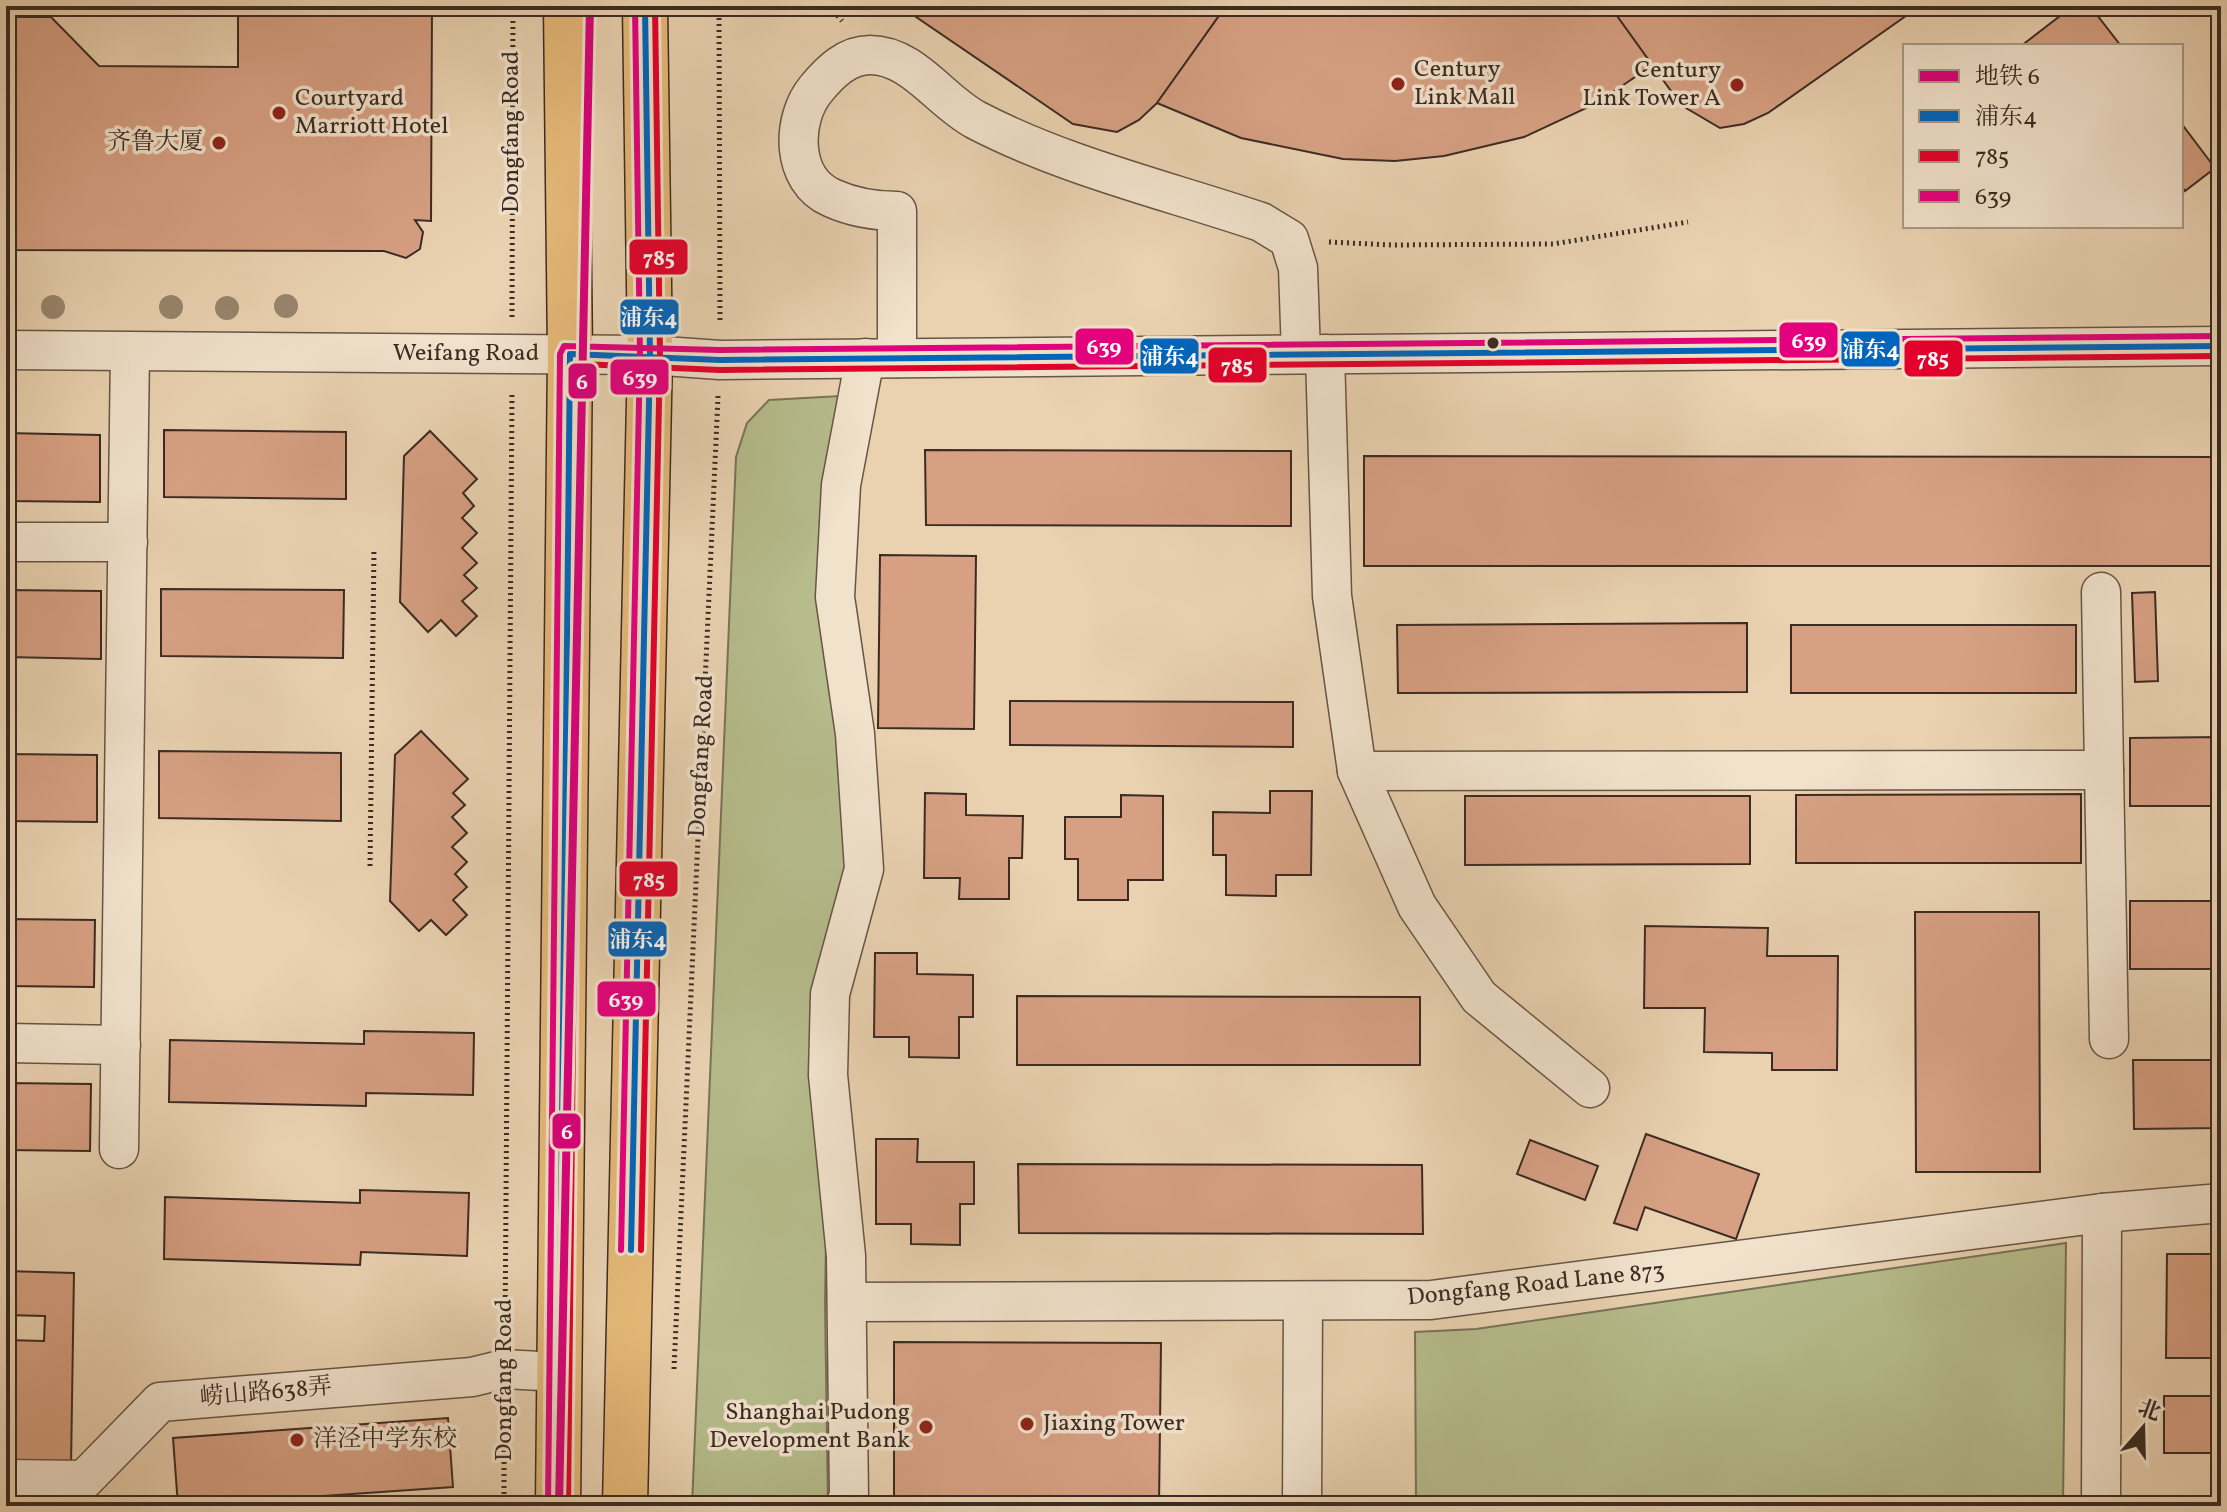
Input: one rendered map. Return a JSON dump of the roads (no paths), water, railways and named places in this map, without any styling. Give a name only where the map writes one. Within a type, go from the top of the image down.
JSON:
[{"type":"main road","points":[[558,1506],[570,354],[566,6]]},
{"type":"main road","points":[[625,1506],[650,355],[645,6]]},
{"type":"street","points":[[844,1506],[849,1497],[846,1256],[828,1075],[830,994],[864,869],[855,734],[835,597],[841,485],[881,358],[897,211],[875,211],[829,197],[807,175],[796,139],[807,99],[835,66],[869,54],[902,61],[954,108],[1014,140],[1261,222],[1289,239],[1298,268],[1313,354],[1332,596],[1357,771],[1417,906],[1479,997],[1590,1088]]},
{"type":"street","name":"Weifang Road","points":[[6,350],[650,355],[720,360],[2221,346]]},
{"type":"street","points":[[119,1149],[130,352]]},
{"type":"street","points":[[6,542],[128,542]]},
{"type":"street","points":[[2101,592],[2109,1039]]},
{"type":"street","points":[[1357,771],[2104,770]]},
{"type":"street","points":[[6,1043],[121,1045]]},
{"type":"street","name":"Dongfang Road Lane 873","points":[[847,1302],[1431,1300],[2102,1213],[2221,1203]]},
{"type":"street","points":[[2101,1506],[2102,1213]]},
{"type":"street","points":[[1302,1506],[1303,1302]]},
{"type":"street","name":"崂山路638弄","points":[[6,1479],[84,1480],[160,1402],[472,1377],[505,1369],[559,1372]]},
{"type":"metro line","name":"6","points":[[559,1506],[590,6]]},
{"type":"place","name":"Century Link Mall","points":[[1398,84]]},
{"type":"place","name":"Century Link Tower A","points":[[1737,85]]},
{"type":"place","name":"Courtyard Marriott Hotel","points":[[279,113]]},
{"type":"place","name":"齐鲁大厦","points":[[219,143]]},
{"type":"place","name":"Jiaxing Tower","points":[[1027,1424]]},
{"type":"place","name":"Shanghai Pudong Development Bank","points":[[926,1427]]},
{"type":"place","name":"洋泾中学东校","points":[[297,1440]]}]
